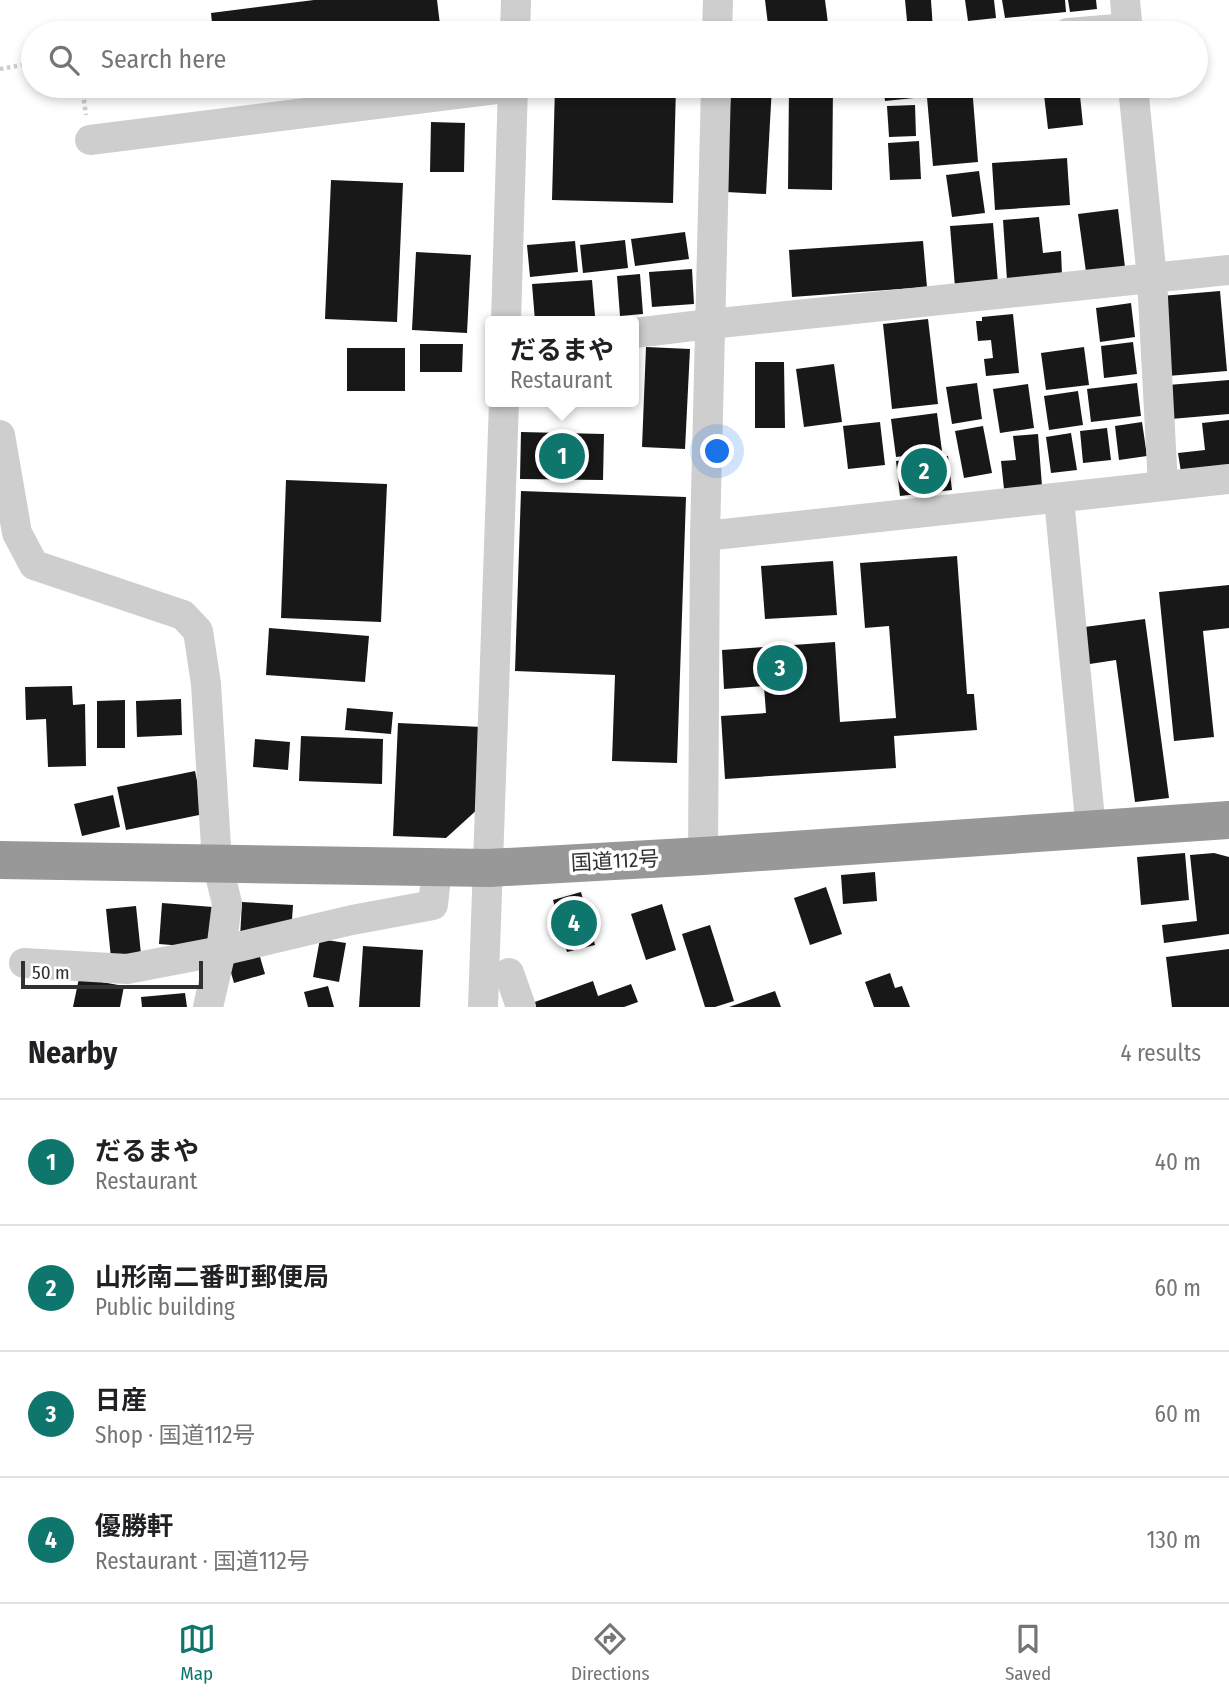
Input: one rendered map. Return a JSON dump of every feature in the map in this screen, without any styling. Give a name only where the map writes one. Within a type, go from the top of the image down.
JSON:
[{"type":"highway","name":"国道112号","points":[[14,860],[489,868],[1229,820]]},
{"type":"street","points":[[515,21],[516,0]]},
{"type":"street","points":[[717,21],[718,0]]},
{"type":"street","points":[[1105,21],[1130,13]]},
{"type":"street","points":[[90,140],[419,98]]},
{"type":"street","points":[[506,316],[513,98]]},
{"type":"street","points":[[703,856],[705,536],[716,98]]},
{"type":"street","points":[[1134,98],[1152,279],[1163,486]]},
{"type":"street","points":[[639,332],[1229,270]]},
{"type":"street","points":[[483,1007],[504,407]]},
{"type":"street","points":[[0,435],[17,533],[34,565],[183,615],[198,631],[206,684],[217,863],[227,903],[221,951],[208,1007]]},
{"type":"street","points":[[705,536],[1229,479]]},
{"type":"street","points":[[1059,499],[1091,831]]},
{"type":"street","points":[[24,963],[127,970],[352,920],[433,905],[437,867]]},
{"type":"street","points":[[509,973],[521,1007]]},
{"type":"path","points":[[0,69],[21,65]]},
{"type":"building","points":[[314,0],[437,0],[440,21],[212,21],[211,13]]},
{"type":"building","points":[[765,0],[825,0],[828,21],[768,21]]},
{"type":"building","points":[[905,0],[931,0],[932,21],[907,21]]},
{"type":"building","points":[[965,0],[994,0],[996,18],[968,21]]},
{"type":"building","points":[[1002,0],[1065,0],[1066,12],[1005,18]]},
{"type":"building","points":[[1068,0],[1096,0],[1097,9],[1070,12]]},
{"type":"building","points":[[555,98],[676,98],[673,203],[552,200]]},
{"type":"building","points":[[730,98],[771,98],[766,194],[726,192]]},
{"type":"building","points":[[789,98],[833,98],[832,190],[788,189]]},
{"type":"building","points":[[885,98],[914,98],[885,101]]},
{"type":"building","points":[[927,98],[973,98],[978,162],[933,166]]},
{"type":"building","points":[[1044,98],[1080,98],[1083,125],[1048,129]]},
{"type":"building","points":[[915,105],[916,136],[889,137],[887,106]]},
{"type":"building","points":[[431,122],[465,123],[464,172],[430,172]]},
{"type":"building","points":[[919,141],[921,179],[890,180],[888,143]]},
{"type":"building","points":[[1067,158],[1070,205],[995,210],[992,163]]},
{"type":"building","points":[[979,171],[985,213],[952,217],[946,175]]},
{"type":"building","points":[[331,180],[403,183],[397,322],[325,319]]},
{"type":"building","points":[[1118,209],[1125,267],[1086,272],[1078,214]]},
{"type":"building","points":[[1039,217],[1043,253],[1061,251],[1062,275],[1007,280],[1003,220]]},
{"type":"building","points":[[993,223],[998,283],[955,287],[950,226]]},
{"type":"building","points":[[685,232],[689,259],[635,266],[631,239]]},
{"type":"building","points":[[625,240],[628,268],[583,273],[580,245]]},
{"type":"building","points":[[575,241],[578,272],[530,277],[527,245]]},
{"type":"building","points":[[923,241],[927,287],[792,297],[789,250]]},
{"type":"building","points":[[416,252],[471,255],[467,333],[412,330]]},
{"type":"building","points":[[692,269],[694,304],[652,307],[649,272]]},
{"type":"building","points":[[640,274],[643,314],[620,316],[617,276]]},
{"type":"building","points":[[592,280],[595,316],[535,316],[532,284]]},
{"type":"building","points":[[1220,291],[1227,371],[1168,376],[1161,296]]},
{"type":"building","points":[[1131,303],[1135,337],[1100,342],[1096,308]]},
{"type":"building","points":[[1013,314],[1019,373],[986,376],[984,359],[993,358],[991,340],[978,341],[976,321],[982,321],[982,317]]},
{"type":"building","points":[[928,319],[938,404],[892,409],[883,324]]},
{"type":"building","points":[[1133,342],[1137,374],[1104,378],[1101,346]]},
{"type":"building","points":[[420,344],[463,344],[462,372],[420,372]]},
{"type":"building","points":[[646,347],[690,349],[685,449],[642,447]]},
{"type":"building","points":[[1084,347],[1089,385],[1046,390],[1041,353]]},
{"type":"building","points":[[347,348],[405,348],[405,391],[347,391]]},
{"type":"building","points":[[755,362],[784,362],[785,428],[755,428]]},
{"type":"building","points":[[834,364],[842,422],[804,427],[796,369]]},
{"type":"building","points":[[1229,380],[1229,414],[1171,419],[1168,385]]},
{"type":"building","points":[[977,383],[982,419],[952,424],[946,387]]},
{"type":"building","points":[[1137,383],[1141,416],[1091,422],[1087,389]]},
{"type":"building","points":[[1028,384],[1034,428],[1000,433],[993,389]]},
{"type":"building","points":[[1078,391],[1083,425],[1049,430],[1044,396]]},
{"type":"building","points":[[937,413],[942,451],[896,457],[891,419]]},
{"type":"building","points":[[1229,420],[1229,466],[1181,472],[1178,453],[1205,450],[1202,423]]},
{"type":"building","points":[[880,422],[885,465],[848,469],[843,426]]},
{"type":"building","points":[[1142,422],[1147,456],[1119,460],[1115,426]]},
{"type":"building","points":[[983,426],[992,473],[964,478],[955,431]]},
{"type":"building","points":[[1107,428],[1111,460],[1083,463],[1080,431]]},
{"type":"building","points":[[521,432],[604,434],[603,480],[520,479]]},
{"type":"building","points":[[1071,433],[1077,470],[1051,473],[1046,437]]},
{"type":"building","points":[[1038,434],[1042,486],[1004,489],[1001,461],[1016,460],[1013,436]]},
{"type":"building","points":[[948,456],[952,490],[900,496],[896,461]]},
{"type":"building","points":[[286,480],[387,484],[381,622],[281,618]]},
{"type":"building","points":[[521,491],[686,497],[677,763],[612,761],[615,675],[515,671]]},
{"type":"building","points":[[957,556],[967,694],[974,694],[977,730],[894,736],[896,768],[725,779],[721,716],[766,713],[764,686],[724,689],[722,650],[835,642],[840,722],[896,718],[889,626],[865,628],[860,563]]},
{"type":"building","points":[[833,561],[837,615],[765,619],[761,566]]},
{"type":"building","points":[[1229,585],[1229,628],[1203,631],[1214,737],[1174,741],[1159,592]]},
{"type":"building","points":[[1145,619],[1169,798],[1135,802],[1116,660],[1083,665],[1077,628]]},
{"type":"building","points":[[269,628],[369,636],[365,682],[266,675]]},
{"type":"building","points":[[72,686],[73,705],[85,704],[86,766],[48,767],[46,719],[26,720],[25,687]]},
{"type":"building","points":[[181,699],[182,735],[137,737],[136,701]]},
{"type":"building","points":[[125,700],[125,748],[97,748],[97,701]]},
{"type":"building","points":[[347,708],[393,712],[391,734],[345,730]]},
{"type":"building","points":[[398,723],[482,727],[479,808],[446,838],[393,836]]},
{"type":"building","points":[[301,736],[383,739],[382,784],[299,781]]},
{"type":"building","points":[[255,739],[290,742],[288,770],[253,767]]},
{"type":"building","points":[[195,771],[204,814],[126,830],[117,787]]},
{"type":"building","points":[[113,795],[120,827],[82,836],[74,804]]},
{"type":"building","points":[[1185,853],[1189,900],[1141,905],[1137,857]]},
{"type":"building","points":[[1214,853],[1229,857],[1229,934],[1164,943],[1162,925],[1197,921],[1190,855]]},
{"type":"building","points":[[875,872],[877,901],[843,904],[841,875]]},
{"type":"building","points":[[826,887],[842,934],[810,945],[794,898]]},
{"type":"building","points":[[581,892],[595,945],[567,952],[553,900]]},
{"type":"building","points":[[242,902],[293,905],[292,920],[240,938]]},
{"type":"building","points":[[162,903],[213,907],[209,948],[159,944]]},
{"type":"building","points":[[662,904],[676,950],[646,960],[631,914]]},
{"type":"building","points":[[136,906],[141,954],[111,958],[106,909]]},
{"type":"building","points":[[710,925],[734,1001],[705,1007],[682,934]]},
{"type":"building","points":[[320,939],[346,943],[339,982],[313,977]]},
{"type":"building","points":[[363,946],[423,950],[420,1007],[359,1007]]},
{"type":"building","points":[[1229,949],[1229,1007],[1172,1007],[1166,957]]},
{"type":"building","points":[[258,950],[265,974],[234,983],[227,959]]},
{"type":"building","points":[[890,973],[895,988],[902,986],[910,1007],[874,1007],[865,982]]},
{"type":"building","points":[[79,978],[124,986],[120,1007],[73,1007]]},
{"type":"building","points":[[593,981],[598,996],[631,984],[638,1002],[624,1007],[533,1007],[532,1003]]},
{"type":"building","points":[[328,986],[334,1007],[308,1007],[304,992]]},
{"type":"building","points":[[775,991],[781,1007],[729,1007]]},
{"type":"building","points":[[185,993],[187,1007],[142,1007],[141,997]]},
{"type":"place","name":"だるまや","points":[[562,456]]},
{"type":"place","name":"山形南二番町郵便局","points":[[924,471]]},
{"type":"place","name":"日産","points":[[780,668]]},
{"type":"place","name":"優勝軒","points":[[574,923]]}]
